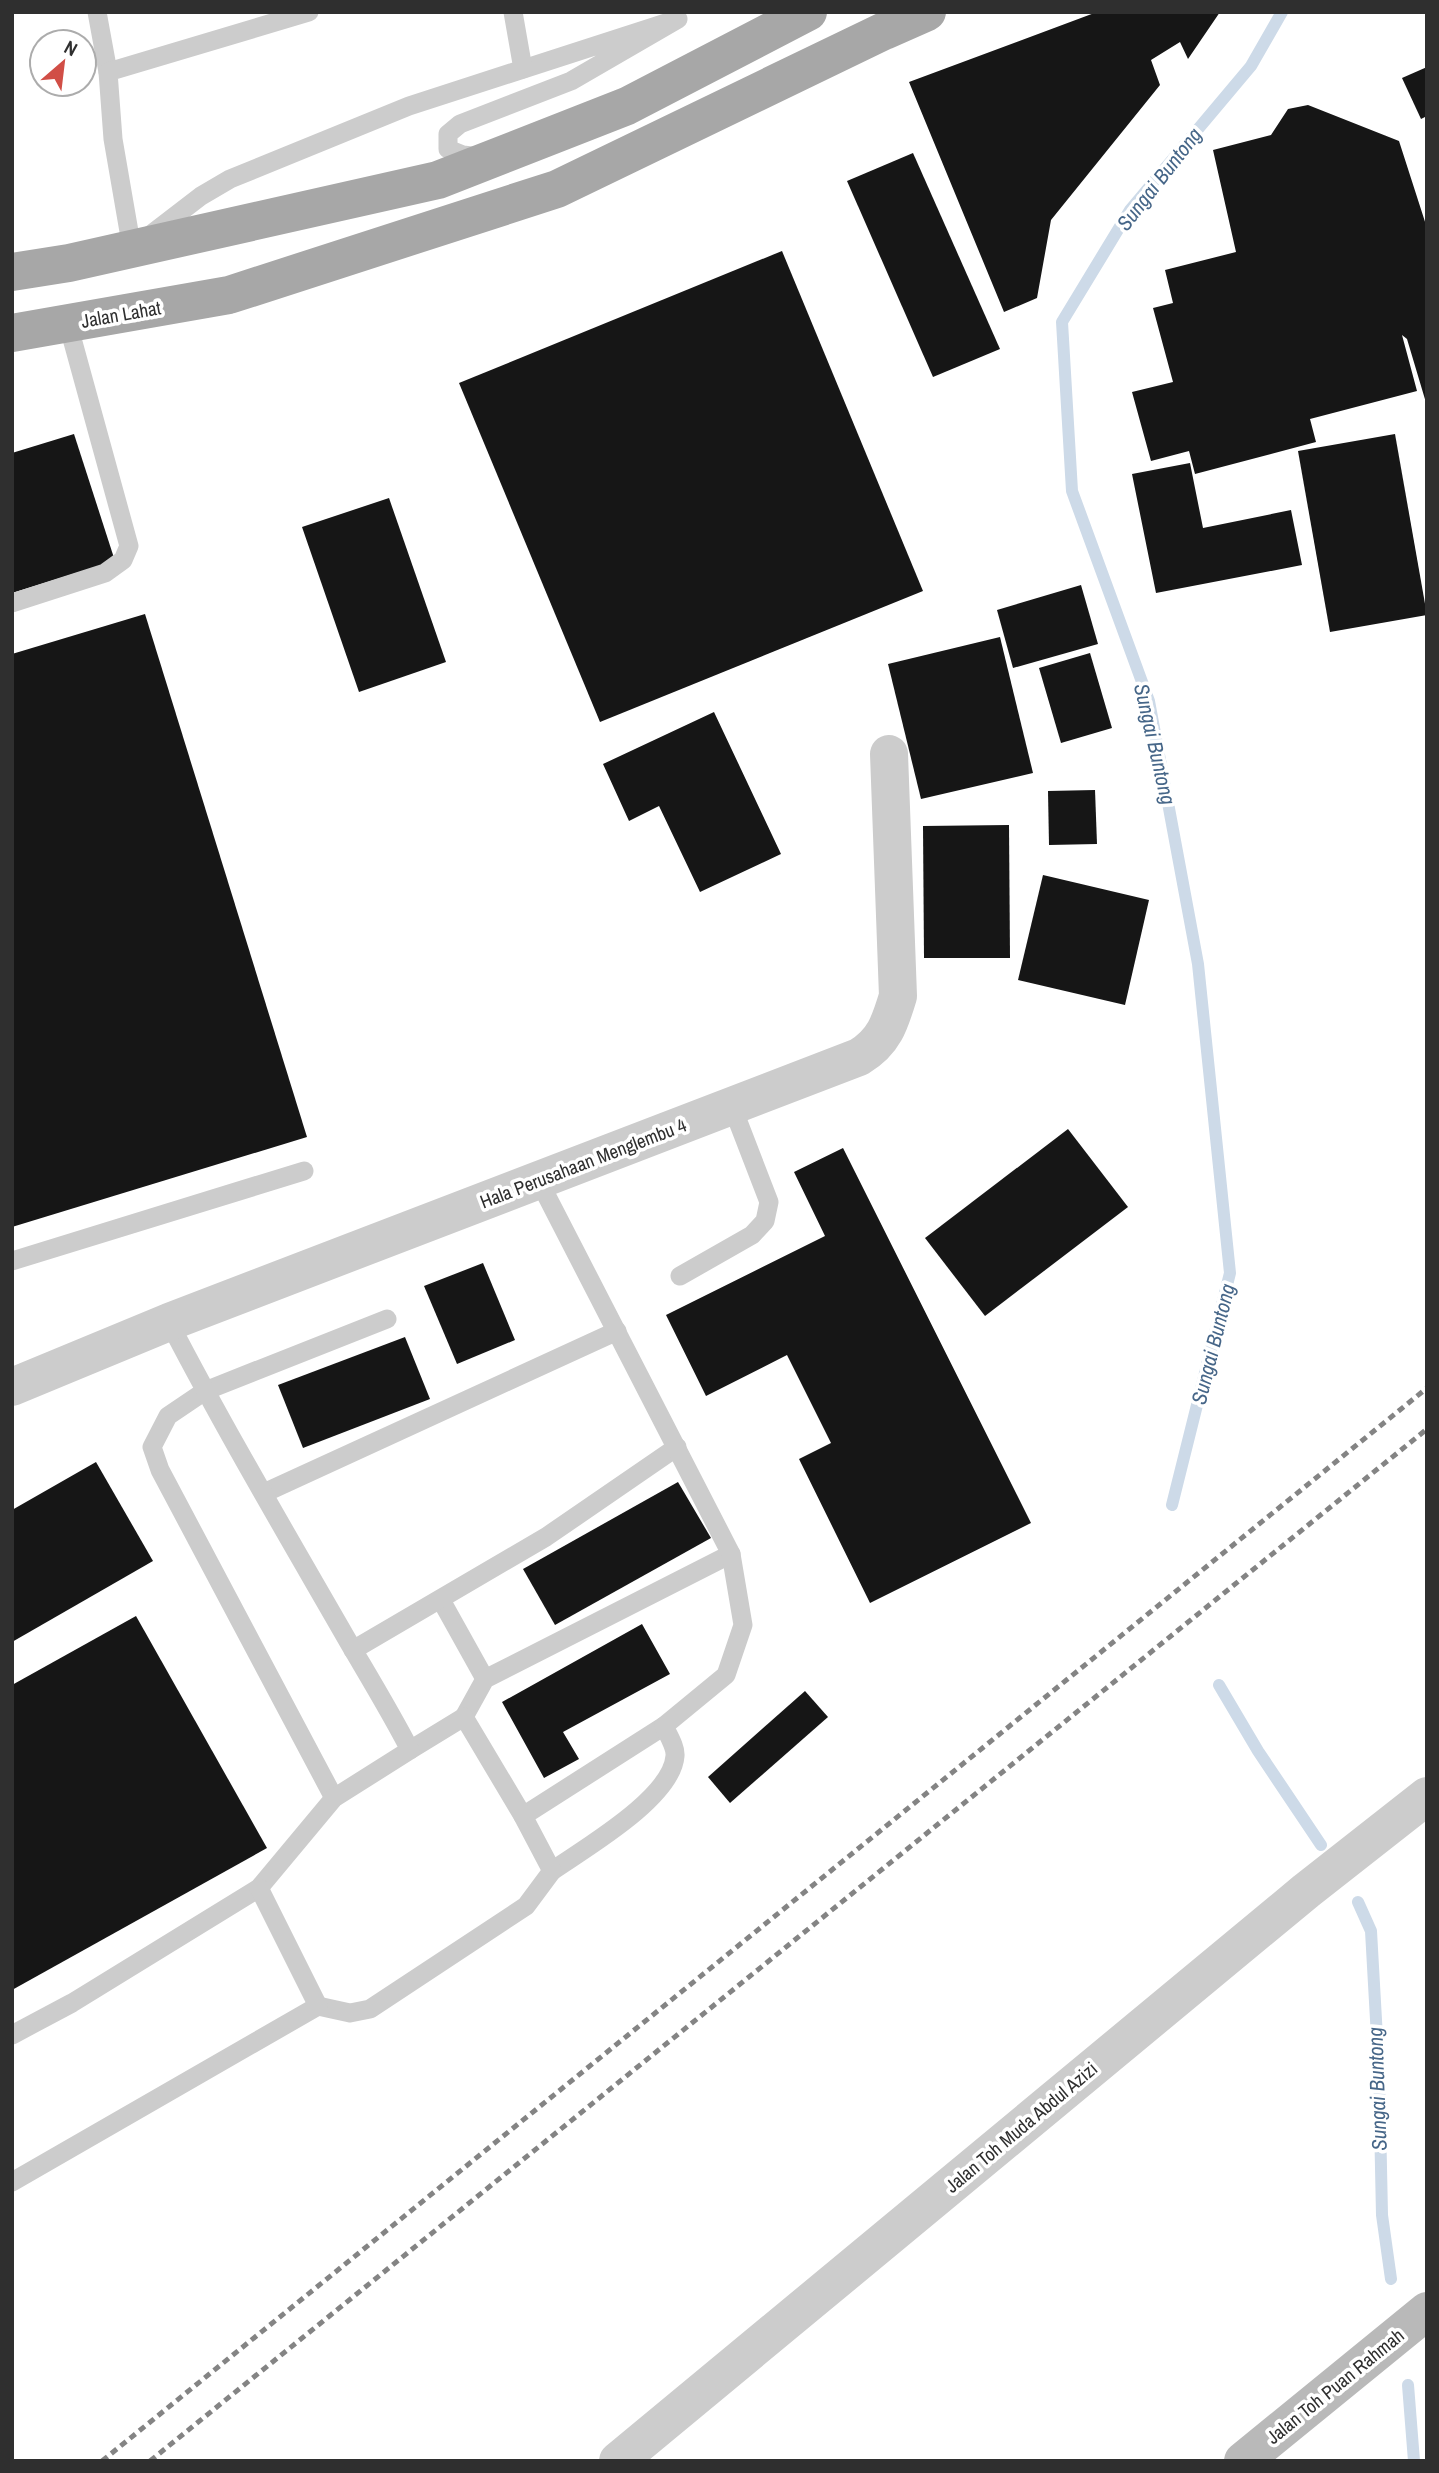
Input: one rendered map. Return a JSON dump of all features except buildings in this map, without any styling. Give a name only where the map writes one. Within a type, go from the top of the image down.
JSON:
[{"type":"main road","points":[[12,272],[69,263],[438,180],[627,106],[808,12]]},
{"type":"main road","name":"Jalan Lahat","points":[[12,333],[229,295],[558,189],[927,12]]},
{"type":"street","name":"Hala Perusahaan Menglembu 4","points":[[12,1387],[169,1322],[859,1057],[873,1049],[889,1024],[898,996],[889,754]]},
{"type":"street","name":"Jalan Toh Muda Abdul Azizi","points":[[618,2461],[1306,1891],[1427,1796]]},
{"type":"street","name":"Jalan Toh Puan Rahmah","points":[[1243,2461],[1427,2311]]},
{"type":"lane","points":[[97,12],[108,72],[113,139],[132,249],[201,196],[230,179],[409,106],[684,15]]},
{"type":"lane","points":[[108,72],[309,12]]},
{"type":"lane","points":[[513,12],[523,69]]},
{"type":"lane","points":[[494,158],[463,155],[448,149],[448,134],[460,124],[571,81],[684,15]]},
{"type":"lane","points":[[12,603],[105,573],[123,561],[129,546],[68,324]]},
{"type":"lane","points":[[680,1276],[752,1235],[765,1221],[769,1202],[732,1106]]},
{"type":"lane","points":[[12,1261],[304,1171]]},
{"type":"lane","points":[[523,1816],[664,1726],[726,1675],[743,1625],[731,1554],[539,1181]]},
{"type":"lane","points":[[334,1798],[160,1470],[152,1447],[169,1416],[205,1391],[387,1319]]},
{"type":"lane","points":[[169,1322],[205,1391],[382,1696],[410,1750]]},
{"type":"lane","points":[[264,1493],[617,1331]]},
{"type":"lane","points":[[354,1650],[546,1536],[677,1447]]},
{"type":"lane","points":[[12,2035],[72,2003],[259,1888],[334,1798],[464,1717],[485,1679],[731,1554]]},
{"type":"lane","points":[[441,1600],[485,1679]]},
{"type":"lane","points":[[464,1717],[523,1816],[552,1871]]},
{"type":"lane","points":[[12,2182],[318,2006],[350,2013],[370,2009],[526,1906],[552,1871],[643,1807],[663,1785],[672,1772],[676,1753],[664,1726]]},
{"type":"lane","points":[[259,1888],[318,2006]]},
{"type":"waterway","name":"Sungai Buntong","points":[[1172,1505],[1230,1273],[1198,964],[1149,701],[1072,491],[1062,322],[1130,210],[1251,66],[1282,12]]},
{"type":"waterway","name":"Sungai Buntong","points":[[1219,1685],[1258,1751],[1321,1845]]},
{"type":"waterway","name":"Sungai Buntong","points":[[1358,1902],[1371,1931],[1379,2073],[1382,2215],[1391,2279]]},
{"type":"waterway","name":"Sungai Buntong","points":[[1408,2385],[1414,2461]]},
{"type":"railway","points":[[102,2461],[1427,1388]]},
{"type":"railway","points":[[150,2461],[1427,1429]]}]
